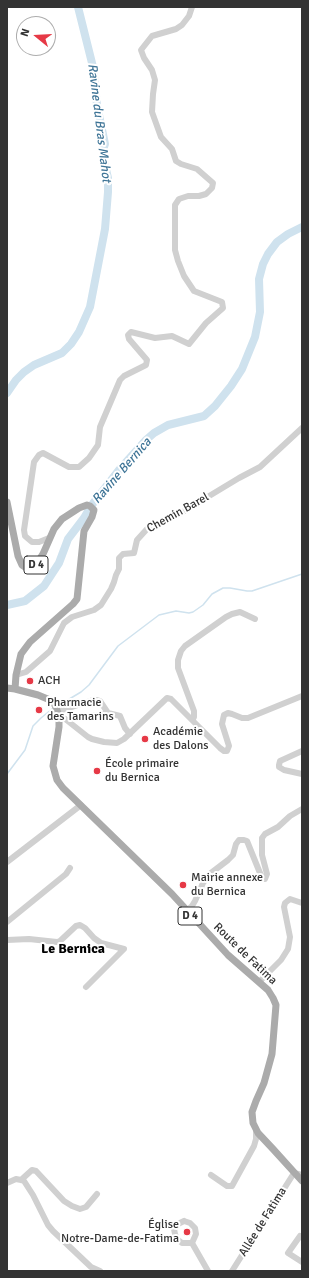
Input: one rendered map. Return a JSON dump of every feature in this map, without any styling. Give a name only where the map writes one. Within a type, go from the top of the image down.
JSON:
[{"type":"main road","name":"D 4","points":[[7,502],[18,556],[24,567],[30,569],[36,565],[43,554],[57,523],[72,512],[87,505],[93,508],[94,513],[84,531],[77,599],[30,642],[21,654],[16,675],[15,689]]},
{"type":"main road","points":[[7,688],[50,700],[55,705],[58,714]]},
{"type":"main road","name":"Route de Fatima","points":[[58,714],[58,740],[52,766],[63,788],[172,894],[228,955],[268,990],[274,998],[276,1006],[272,1054],[269,1067],[252,1112],[256,1129]]},
{"type":"main road","points":[[256,1129],[302,1181]]},
{"type":"street","points":[[49,538],[39,542],[32,542],[25,536],[24,530],[34,462],[39,455],[44,454],[69,467],[79,466],[89,458],[98,445],[100,427],[120,380],[124,376],[146,365],[147,360],[129,340],[128,335],[131,332],[154,338],[172,336],[189,344],[206,323],[223,308],[222,302],[194,290],[184,276],[178,261],[175,250],[175,205],[179,199],[188,196],[199,196],[206,194],[212,188],[213,183],[197,169],[176,162],[172,149],[160,137],[152,112],[155,80],[152,70],[144,58],[142,50],[152,36],[176,29],[182,25],[189,16],[192,7]]},
{"type":"street","name":"Chemin Barel","points":[[16,675],[26,672],[50,651],[64,622],[72,617],[94,610],[101,605],[111,590],[119,569],[119,558],[123,554],[134,553],[137,540],[147,529],[176,516],[260,467],[302,428]]},
{"type":"street","points":[[192,720],[194,717],[194,711],[178,668],[178,660],[181,651],[185,646],[232,614],[240,612],[256,619]]},
{"type":"street","points":[[108,713],[100,701],[97,700],[68,708],[58,714],[88,737],[97,741],[117,743],[130,734],[168,698],[171,699],[220,748],[227,751],[229,746],[222,724],[224,715],[228,713],[242,718],[248,718],[302,696]]},
{"type":"street","points":[[84,717],[108,713],[120,716],[125,728],[130,734]]},
{"type":"street","points":[[302,751],[280,761],[278,765],[284,770],[302,774]]},
{"type":"street","points":[[7,862],[81,805]]},
{"type":"street","points":[[186,911],[192,906],[203,884],[211,873],[232,855],[239,840],[247,841],[262,878],[265,879],[267,874],[262,855],[262,838],[265,834],[278,827],[290,816],[302,809]]},
{"type":"street","points":[[7,922],[66,874],[70,868]]},
{"type":"street","points":[[258,982],[281,960],[288,949],[290,937],[284,907],[285,903],[290,899],[302,903]]},
{"type":"street","points":[[7,940],[29,939],[57,942],[76,926],[80,925],[86,928],[94,938],[101,943],[124,949],[86,987]]},
{"type":"street","points":[[211,1176],[227,1186],[232,1186],[254,1146],[256,1129]]},
{"type":"street","points":[[7,1183],[13,1180],[21,1180],[32,1170],[36,1171],[64,1200],[72,1206],[80,1209],[86,1207],[97,1194]]},
{"type":"street","points":[[294,1173],[302,1175]]},
{"type":"street","name":"Allée de Fatima","points":[[232,1271],[294,1173]]},
{"type":"street","points":[[21,1180],[27,1187],[48,1225],[53,1231],[85,1262],[91,1267],[100,1271]]},
{"type":"street","points":[[300,1236],[288,1253],[302,1262]]},
{"type":"street","points":[[192,1243],[208,1271]]},
{"type":"waterway","name":"Ravine du Bras Mahot","points":[[7,393],[24,372],[34,365],[62,353],[71,344],[79,332],[90,307],[105,229],[108,192],[108,178],[103,150],[105,144],[97,105],[93,67],[78,7]]},
{"type":"waterway","name":"Ravine Bernica","points":[[7,605],[25,601],[44,586],[59,563],[68,539],[91,506],[119,470],[146,440],[154,433],[168,425],[204,416],[215,406],[231,386],[242,369],[255,337],[260,312],[259,279],[263,264],[277,242],[288,234],[302,227]]},
{"type":"waterway","points":[[61,704],[81,692],[89,685],[118,646],[159,615],[176,611],[189,613],[193,612],[203,605],[212,594],[223,588],[252,591],[302,574]]},
{"type":"waterway","points":[[7,774],[25,750],[33,726],[52,709]]},
{"type":"place","name":"ACH","points":[[30,681]]},
{"type":"place","name":"Pharmacie des Tamarins","points":[[39,710]]},
{"type":"place","name":"Académie des Dalons","points":[[145,739]]},
{"type":"place","name":"École primaire du Bernica","points":[[97,771]]},
{"type":"place","name":"Mairie annexe du Bernica","points":[[183,885]]},
{"type":"place","name":"Église Notre-Dame-de-Fatima","points":[[187,1232]]},
{"type":"district","name":"Le Bernica","points":[[73,949]]}]
